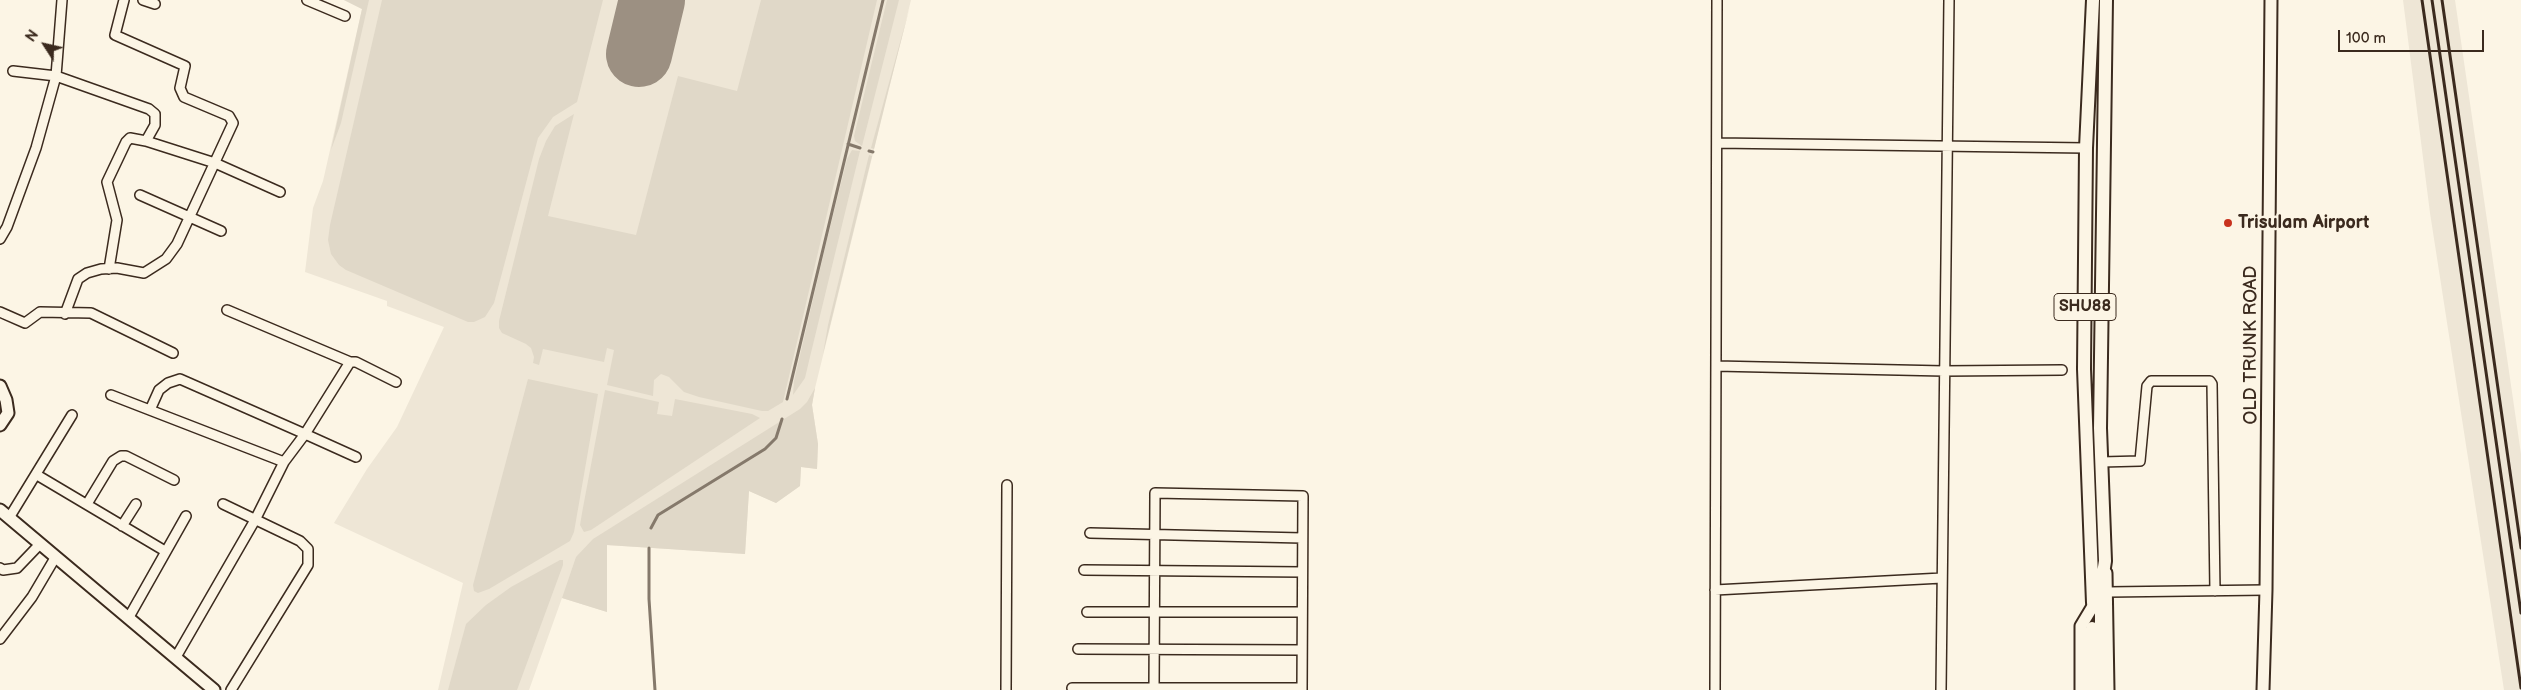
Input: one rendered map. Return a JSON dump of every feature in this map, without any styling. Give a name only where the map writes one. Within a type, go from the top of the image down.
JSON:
[{"type":"main road","name":"SHU88","points":[[2092,690],[2096,628],[2105,561],[2101,462],[2106,0]]},
{"type":"main road","name":"SHU88","points":[[2091,3],[2086,148],[2084,369],[2093,606],[2101,690]]},
{"type":"street","points":[[0,239],[7,227],[36,148],[56,76],[62,0]]},
{"type":"street","points":[[65,314],[78,279],[87,273],[109,268],[138,273],[151,269],[166,259],[177,244],[232,130],[232,120],[184,97],[180,88],[184,66],[115,35],[124,0]]},
{"type":"street","points":[[143,0],[155,4]]},
{"type":"street","points":[[307,0],[345,16]]},
{"type":"street","points":[[1715,690],[1717,0]]},
{"type":"street","points":[[1941,690],[1949,0]]},
{"type":"street","name":"OLD TRUNK ROAD","points":[[2263,690],[2266,590],[2271,0]]},
{"type":"street","points":[[13,71],[56,76],[153,111],[156,120],[146,141]]},
{"type":"street","points":[[109,268],[117,220],[107,182],[126,142],[130,138],[146,141],[215,163],[280,192]]},
{"type":"street","points":[[1717,144],[1946,148],[2086,148]]},
{"type":"street","points":[[140,195],[221,231]]},
{"type":"street","points":[[227,310],[350,362],[356,362],[396,382]]},
{"type":"street","points":[[0,312],[25,323],[40,312],[65,314],[79,311],[91,313],[174,353]]},
{"type":"street","points":[[176,657],[255,520],[284,462],[306,434],[350,362]]},
{"type":"street","points":[[1716,366],[1944,371],[2062,370]]},
{"type":"street","points":[[150,410],[159,390],[168,383],[180,379],[356,457]]},
{"type":"street","points":[[2101,462],[2140,461],[2147,386],[2151,381],[2210,381],[2212,384],[2215,591]]},
{"type":"street","points":[[0,386],[6,400],[8,413],[0,425]]},
{"type":"street","points":[[111,395],[284,462]]},
{"type":"street","points":[[72,415],[37,474],[5,514],[214,690]]},
{"type":"street","points":[[87,504],[113,461],[121,456],[126,456],[174,480]]},
{"type":"street","points":[[37,474],[165,552]]},
{"type":"street","points":[[1006,690],[1007,485]]},
{"type":"street","points":[[1072,688],[1154,689],[1302,689],[1302,496],[1155,493],[1154,572],[1156,611],[1154,689]]},
{"type":"street","points":[[122,526],[136,504]]},
{"type":"street","points":[[223,504],[300,541],[308,549],[308,564],[231,690]]},
{"type":"street","points":[[128,617],[186,516]]},
{"type":"street","points":[[1090,534],[1302,538]]},
{"type":"street","points":[[0,568],[10,570],[16,568],[40,544]]},
{"type":"street","points":[[0,639],[32,597],[55,558]]},
{"type":"street","points":[[2105,561],[2108,592],[2108,690]]},
{"type":"street","points":[[1084,570],[1302,572]]},
{"type":"street","points":[[1715,590],[1942,578]]},
{"type":"street","points":[[2108,592],[2266,590]]},
{"type":"street","points":[[2081,690],[2081,626],[2093,606]]},
{"type":"street","points":[[1087,612],[1302,612]]},
{"type":"street","points":[[1078,649],[1302,650]]},
{"type":"shaded area","points":[[344,0],[911,0],[815,388],[812,405],[818,444],[817,469],[801,467],[800,486],[776,503],[749,491],[745,554],[606,545],[607,612],[562,598],[529,690],[438,690],[463,583],[334,523],[367,469],[397,427],[444,327],[387,306],[387,301],[305,272],[313,208],[323,181],[362,9]]},
{"type":"shaded area","points":[[344,0],[369,0],[341,123],[331,150],[362,9]]},
{"type":"shaded area","points":[[382,0],[603,0],[577,102],[553,117],[538,138],[494,303],[485,317],[474,322],[468,322],[346,270],[339,265],[331,254],[328,240],[330,225]]},
{"type":"shaded area","points":[[761,0],[877,0],[783,402],[768,411],[762,411],[699,397],[684,392],[669,377],[661,374],[654,380],[653,396],[607,385],[614,350],[607,348],[604,362],[543,349],[539,365],[533,363],[534,357],[531,348],[502,333],[499,328],[499,321],[539,159],[546,141],[555,126],[574,114],[548,216],[636,235],[678,76],[737,91]]},
{"type":"shaded area","points":[[887,0],[899,0],[862,146],[855,141],[854,136]]},
{"type":"shaded area","points":[[2403,0],[2455,0],[2521,454],[2521,690],[2504,690],[2430,213]]},
{"type":"shaded area","points":[[910,6],[888,92],[874,149],[871,148]]},
{"type":"shaded area","points":[[852,150],[860,151],[805,378],[793,395],[794,381],[825,248],[847,159]]},
{"type":"shaded area","points":[[869,155],[872,156],[823,354],[828,325]]},
{"type":"shaded area","points":[[528,379],[598,394],[574,532],[570,541],[489,589],[478,593],[474,591],[473,585]]},
{"type":"shaded area","points":[[815,388],[812,405],[818,444],[817,469],[801,467],[800,486],[776,503],[749,491],[745,554],[607,545],[607,612],[562,598],[576,557],[593,539],[800,409],[807,402]]},
{"type":"shaded area","points":[[605,390],[659,402],[657,414],[672,416],[675,399],[752,414],[760,418],[591,530],[584,532],[580,525]]},
{"type":"shaded area","points":[[563,560],[563,565],[517,690],[448,690],[466,624],[486,605],[511,587]]},
{"type":"waterway","points":[[787,399],[883,0]]},
{"type":"waterway","points":[[848,144],[860,148]]},
{"type":"waterway","points":[[869,151],[873,152]]},
{"type":"waterway","points":[[651,528],[658,515],[765,449],[776,438],[782,419]]},
{"type":"waterway","points":[[649,548],[649,599],[655,690]]},
{"type":"runway","points":[[639,54],[652,0]]},
{"type":"railway","points":[[2422,0],[2521,688]]},
{"type":"railway","points":[[2432,0],[2521,613]]},
{"type":"railway","points":[[2442,0],[2521,548]]},
{"type":"place","name":"Trisulam Airport","points":[[2228,223]]}]
